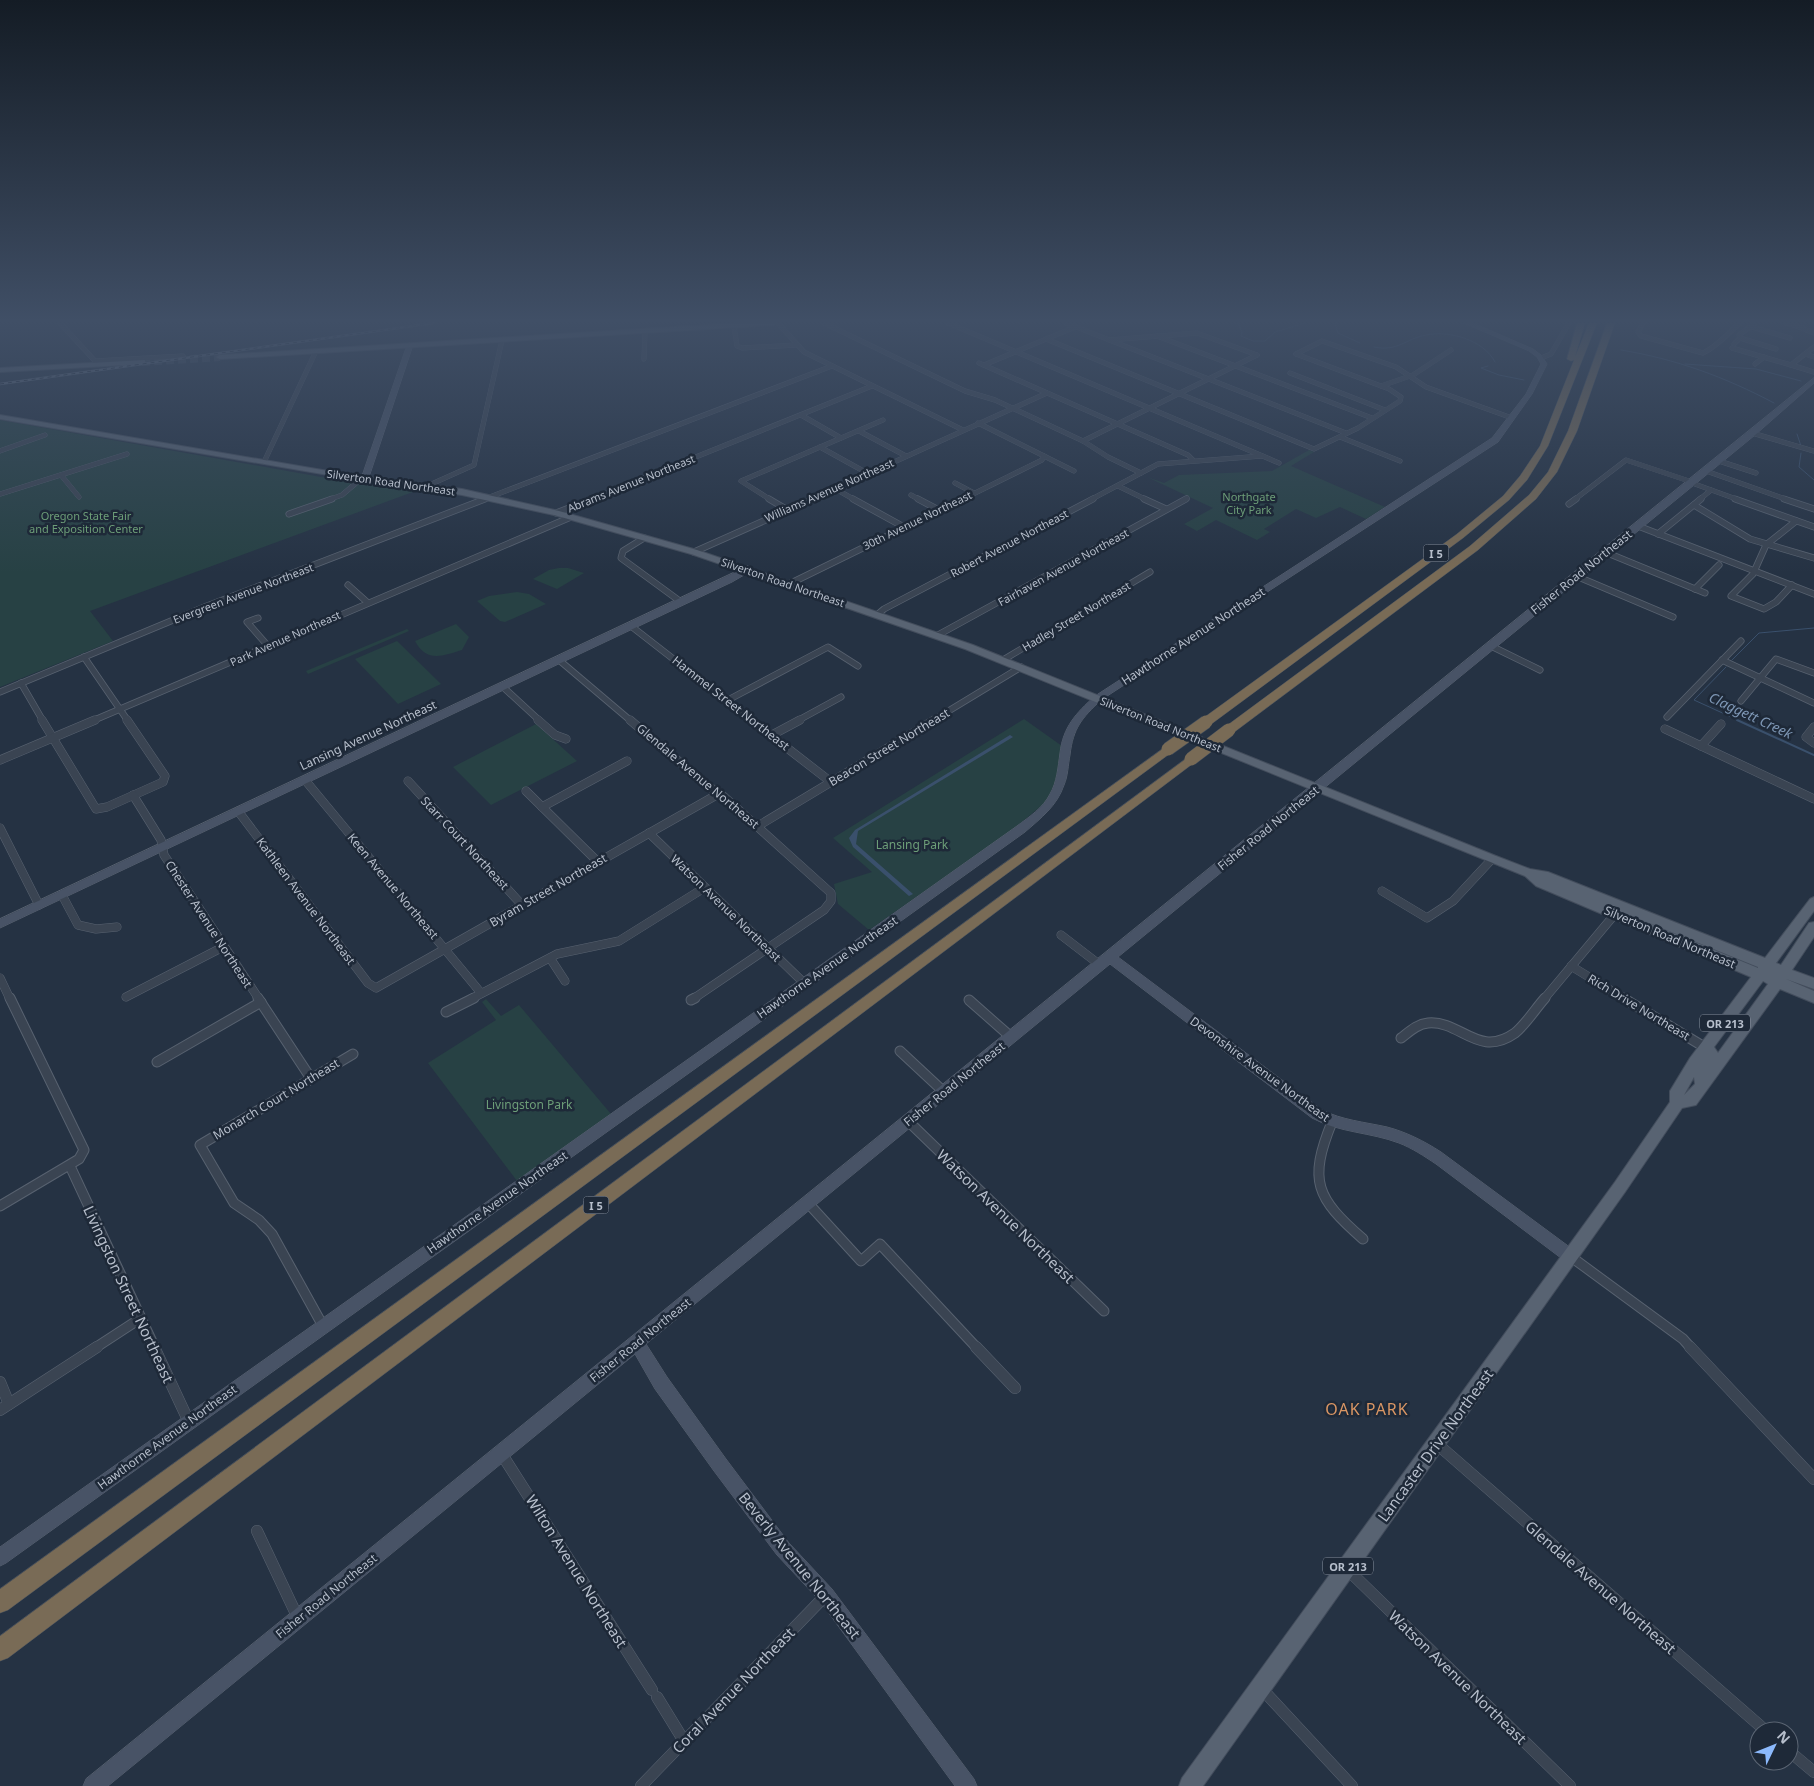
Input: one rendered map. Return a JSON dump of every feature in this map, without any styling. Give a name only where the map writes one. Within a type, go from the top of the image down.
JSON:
[{"type":"highway","points":[[1549,435],[1556,406]]},
{"type":"highway","name":"I 5","points":[[0,1602],[1483,518],[1519,484],[1537,460],[1560,406]]},
{"type":"highway","name":"I 5","points":[[0,1650],[1474,548],[1527,502],[1548,478],[1566,446],[1581,406]]},
{"type":"main road","name":"Silverton Road Northeast","points":[[0,417],[362,478],[428,486],[556,513],[694,552],[748,569],[1003,660],[1492,859],[1529,873],[1544,875],[1764,970]]},
{"type":"main road","name":"Silverton Road Northeast","points":[[1529,873],[1540,883],[1615,914],[1779,976],[1814,984]]},
{"type":"main road","name":"Lancaster Drive Northeast","points":[[1190,1786],[1570,1256],[1677,1103],[1677,1091],[1706,1048],[1814,902]]},
{"type":"main road","name":"Lancaster Drive Northeast","points":[[1677,1103],[1692,1100],[1751,1020],[1814,927]]},
{"type":"main road","name":"Silverton Road Northeast","points":[[1779,976],[1814,997]]},
{"type":"main road","points":[[1702,1085],[1700,1072],[1712,1054],[1706,1048]]},
{"type":"street","points":[[264,462],[290,406]]},
{"type":"street","points":[[289,514],[342,495],[366,474],[389,406]]},
{"type":"street","points":[[428,486],[474,465],[487,406]]},
{"type":"street","name":"Evergreen Avenue Northeast","points":[[0,692],[207,606],[727,406]]},
{"type":"street","name":"Abrams Avenue Northeast","points":[[556,513],[822,406]]},
{"type":"street","points":[[914,406],[963,430]]},
{"type":"street","points":[[1007,406],[1083,441],[1108,457],[1141,473]]},
{"type":"street","name":"Williams Avenue Northeast","points":[[694,552],[1016,406]]},
{"type":"street","points":[[1078,406],[1190,456],[1193,460]]},
{"type":"street","points":[[1146,406],[1279,463]]},
{"type":"street","points":[[1083,441],[1154,406]]},
{"type":"street","points":[[1211,406],[1317,449],[1392,406]]},
{"type":"street","points":[[1277,406],[1346,434]]},
{"type":"street","points":[[1341,406],[1372,418]]},
{"type":"street","points":[[1376,406],[1385,410]]},
{"type":"street","points":[[1480,406],[1512,418]]},
{"type":"street","name":"Hawthorne Avenue Northeast","points":[[0,1557],[1021,828],[1045,808],[1061,782],[1072,725],[1098,698],[1365,524],[1478,454],[1495,440],[1519,406]]},
{"type":"street","name":"Fisher Road Northeast","points":[[93,1786],[1783,406]]},
{"type":"street","points":[[801,415],[842,438]]},
{"type":"street","points":[[786,509],[741,481],[883,420]]},
{"type":"street","points":[[978,423],[1074,471]]},
{"type":"street","points":[[859,430],[906,456]]},
{"type":"street","points":[[1752,433],[1814,451]]},
{"type":"street","points":[[0,451],[45,435]]},
{"type":"street","points":[[1340,437],[1400,461]]},
{"type":"street","points":[[820,447],[867,473]]},
{"type":"street","points":[[0,487],[2,493],[127,454]]},
{"type":"street","name":"30th Avenue Northeast","points":[[789,584],[1042,460],[1044,456]]},
{"type":"street","name":"Robert Avenue Northeast","points":[[877,615],[884,609],[1163,463],[1262,456]]},
{"type":"street","points":[[1569,504],[1626,460],[1637,462],[1814,528]]},
{"type":"street","points":[[1718,461],[1756,474]]},
{"type":"street","points":[[1706,471],[1814,509]]},
{"type":"street","points":[[61,475],[79,497]]},
{"type":"street","points":[[955,483],[974,493]]},
{"type":"street","points":[[1118,486],[1166,509]]},
{"type":"street","points":[[834,488],[904,527]]},
{"type":"street","points":[[1658,534],[1711,490]]},
{"type":"street","points":[[911,495],[939,510]]},
{"type":"street","name":"Fairhaven Avenue Northeast","points":[[938,636],[1187,498]]},
{"type":"street","points":[[1694,505],[1734,531],[1766,545],[1814,558]]},
{"type":"street","name":"Park Avenue Northeast","points":[[0,760],[121,710],[367,602],[571,517]]},
{"type":"street","points":[[1792,585],[1783,592],[1777,603],[1766,609],[1759,609],[1731,595],[1754,570],[1766,545],[1796,521]]},
{"type":"street","points":[[1638,526],[1814,594]]},
{"type":"street","points":[[644,538],[623,551],[621,558],[681,602]]},
{"type":"street","points":[[1605,552],[1705,593]]},
{"type":"street","points":[[1695,588],[1718,565]]},
{"type":"street","name":"Lansing Avenue Northeast","points":[[0,924],[748,569]]},
{"type":"street","name":"Hadley Street Northeast","points":[[1003,660],[1150,572]]},
{"type":"street","points":[[1576,576],[1673,617]]},
{"type":"street","points":[[348,585],[367,602]]},
{"type":"street","points":[[258,618],[247,622],[268,646]]},
{"type":"street","name":"Hammel Street Northeast","points":[[631,626],[772,734],[831,782]]},
{"type":"street","points":[[1667,717],[1741,641]]},
{"type":"street","points":[[1491,646],[1540,670]]},
{"type":"street","points":[[728,700],[828,648],[858,666]]},
{"type":"street","points":[[21,683],[96,809],[107,807],[163,782],[165,776],[84,657]]},
{"type":"street","points":[[1741,701],[1776,659],[1814,673]]},
{"type":"street","name":"Glendale Avenue Northeast","points":[[559,660],[709,787],[720,793],[827,888],[831,898],[824,910],[767,948]]},
{"type":"street","points":[[1722,660],[1814,703]]},
{"type":"street","name":"Beacon Street Northeast","points":[[758,826],[1021,668]]},
{"type":"street","points":[[503,686],[555,735],[566,738]]},
{"type":"street","points":[[772,734],[841,696]]},
{"type":"street","points":[[1701,746],[1721,724]]},
{"type":"street","points":[[1814,727],[1806,737],[1814,743]]},
{"type":"street","points":[[1665,729],[1814,799]]},
{"type":"street","points":[[542,807],[627,761]]},
{"type":"street","name":"Keen Avenue Northeast","points":[[305,780],[481,993]]},
{"type":"street","name":"Starr Court Northeast","points":[[408,781],[522,905]]},
{"type":"street","points":[[526,791],[598,862]]},
{"type":"street","name":"Byram Street Northeast","points":[[376,988],[720,793]]},
{"type":"street","name":"Chester Avenue Northeast","points":[[133,796],[161,840],[164,855],[310,1078]]},
{"type":"street","name":"Kathleen Avenue Northeast","points":[[238,811],[368,983],[376,988]]},
{"type":"street","points":[[0,828],[39,906]]},
{"type":"street","name":"Watson Avenue Northeast","points":[[649,833],[804,983]]},
{"type":"street","points":[[1382,891],[1427,918],[1433,916],[1492,859]]},
{"type":"street","points":[[446,1012],[567,950],[619,941],[704,888]]},
{"type":"street","points":[[62,895],[78,925],[96,929],[117,927]]},
{"type":"street","points":[[1401,1038],[1412,1028],[1423,1023],[1438,1023],[1480,1040],[1495,1042],[1516,1032],[1615,914]]},
{"type":"street","points":[[1061,935],[1105,961]]},
{"type":"street","points":[[126,997],[223,947]]},
{"type":"street","points":[[691,1000],[767,948]]},
{"type":"street","points":[[550,958],[565,981]]},
{"type":"street","name":"Devonshire Avenue Northeast","points":[[1105,961],[1332,1122],[1395,1136],[1419,1146],[1441,1160],[1570,1256]]},
{"type":"street","name":"Rich Drive Northeast","points":[[1571,966],[1706,1048]]},
{"type":"street","points":[[0,978],[84,1150],[82,1157],[70,1166],[0,1206]]},
{"type":"street","points":[[969,1000],[1011,1036]]},
{"type":"street","points":[[156,1062],[261,1002]]},
{"type":"street","points":[[900,1051],[944,1092]]},
{"type":"street","name":"Monarch Court Northeast","points":[[324,1326],[272,1234],[259,1220],[234,1203],[200,1145],[353,1054]]},
{"type":"street","name":"Watson Avenue Northeast","points":[[908,1121],[1104,1311]]},
{"type":"street","points":[[1332,1122],[1317,1163],[1319,1188],[1333,1212],[1363,1239]]},
{"type":"street","name":"Livingston Street Northeast","points":[[70,1166],[189,1422]]},
{"type":"street","points":[[807,1202],[861,1261],[880,1244],[1015,1388]]},
{"type":"street","points":[[1570,1256],[1683,1339],[1814,1479]]},
{"type":"street","points":[[0,1382],[4,1407],[141,1318]]},
{"type":"street","name":"Beverly Avenue Northeast","points":[[636,1342],[675,1404],[783,1549],[826,1595],[967,1786]]},
{"type":"street","name":"Glendale Avenue Northeast","points":[[1436,1443],[1755,1721]]},
{"type":"street","name":"Wilton Avenue Northeast","points":[[501,1453],[684,1741]]},
{"type":"street","points":[[256,1531],[298,1618]]},
{"type":"street","name":"Watson Avenue Northeast","points":[[1346,1568],[1570,1786]]},
{"type":"street","name":"Coral Avenue Northeast","points":[[641,1786],[826,1595]]},
{"type":"street","points":[[1261,1688],[1352,1786]]},
{"type":"street","points":[[1799,1759],[1814,1772]]},
{"type":"green space","name":"Oregon State Fair and Exposition Center","points":[[0,420],[321,477],[421,489],[90,611],[113,641],[0,687]]},
{"type":"green space","name":"Northgate City Park","points":[[1309,450],[1314,452],[1291,466],[1385,507],[1366,519],[1340,507],[1316,518],[1296,509],[1264,529],[1270,532],[1257,540],[1216,520],[1197,531],[1184,524],[1213,508],[1147,477],[1164,483],[1179,475],[1272,471]]},
{"type":"green space","points":[[568,568],[584,573],[557,589],[533,579],[549,570]]},
{"type":"green space","points":[[517,592],[529,594],[546,604],[505,622],[500,621],[477,601],[489,596]]},
{"type":"green space","points":[[456,624],[469,637],[462,650],[442,656],[430,655],[425,653],[415,641]]},
{"type":"green space","points":[[407,629],[409,631],[308,674],[306,671]]},
{"type":"green space","points":[[397,641],[441,684],[398,704],[355,659]]},
{"type":"green space","name":"Lansing Park","points":[[1024,719],[1062,746],[1059,774],[1047,801],[1009,833],[869,930],[838,904],[834,884],[872,872],[833,838]]},
{"type":"green space","points":[[536,724],[577,761],[491,805],[453,767]]},
{"type":"green space","name":"Livingston Park","points":[[486,999],[501,1016],[519,1005],[611,1114],[517,1181],[428,1063],[496,1020],[482,1002]]},
{"type":"water","points":[[1010,735],[1013,737],[858,831],[856,844],[913,894],[909,896],[853,847],[849,838],[855,830]]},
{"type":"waterway","name":"Claggett Creek","points":[[1797,434],[1801,446]]},
{"type":"waterway","name":"Claggett Creek","points":[[1801,453],[1799,467],[1814,480]]},
{"type":"waterway","name":"Claggett Creek","points":[[1732,660],[1759,633],[1814,628]]},
{"type":"waterway","name":"Claggett Creek","points":[[1726,667],[1694,700],[1740,721]]},
{"type":"waterway","name":"Claggett Creek","points":[[1737,720],[1814,755]]},
{"type":"district","name":"OAK PARK","points":[[1367,1409]]}]
